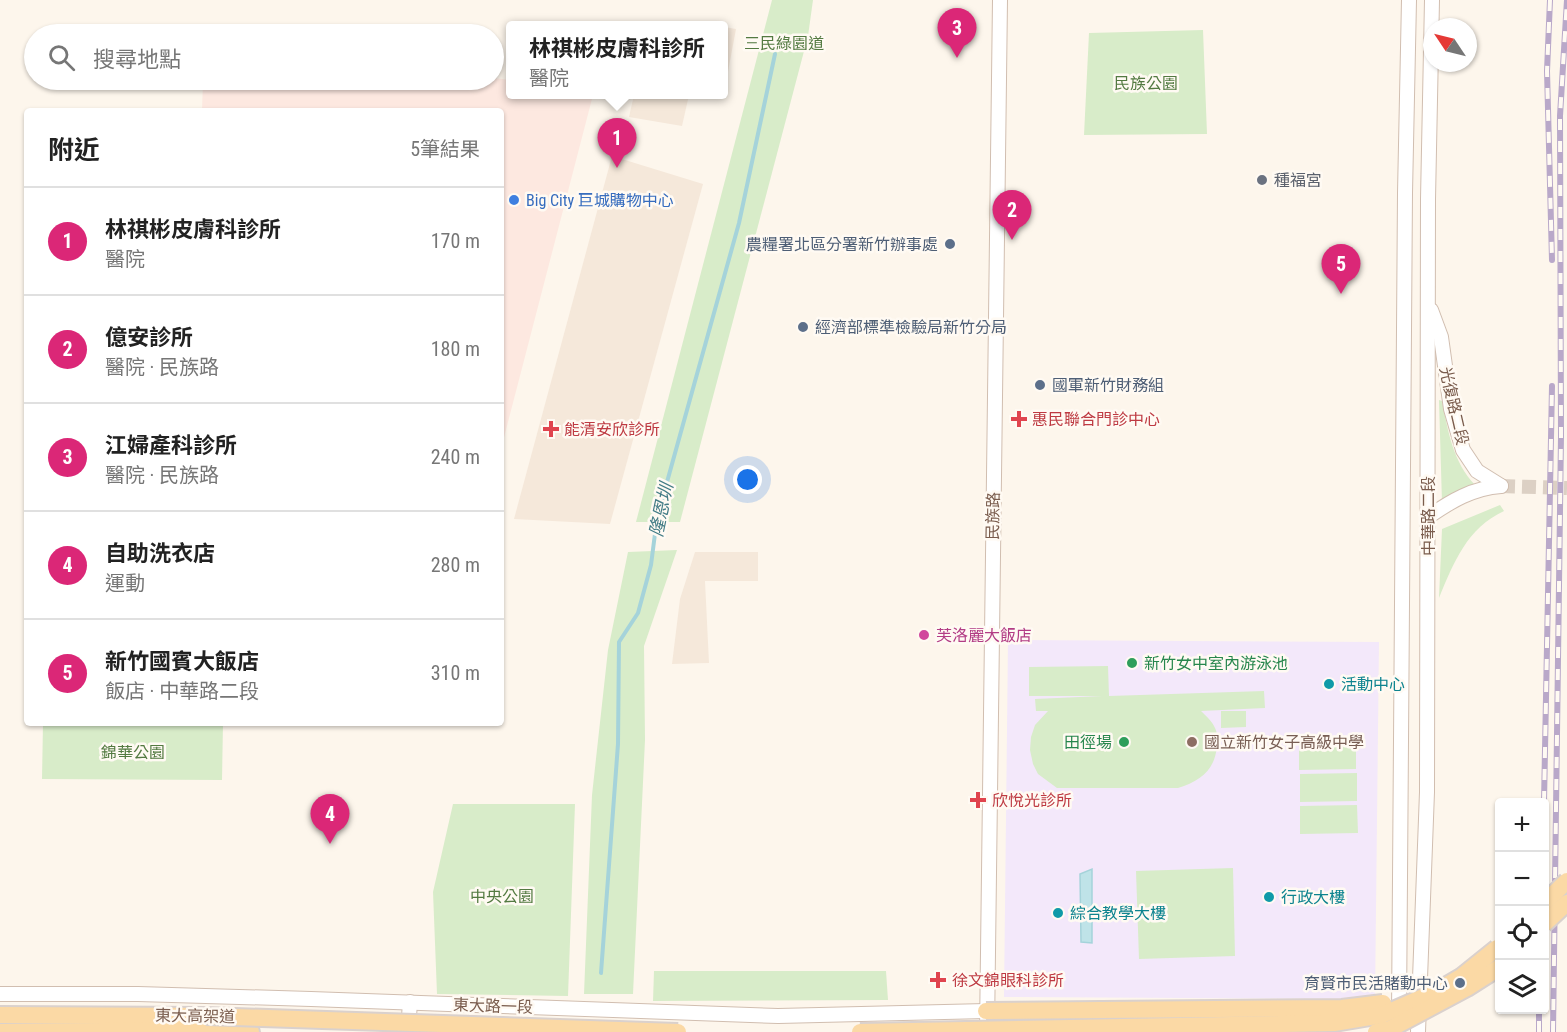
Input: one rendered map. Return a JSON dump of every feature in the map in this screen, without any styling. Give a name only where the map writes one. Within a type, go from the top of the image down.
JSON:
[{"type":"main road","points":[[1549,899],[1567,881]]},
{"type":"main road","points":[[1549,920],[1567,903]]},
{"type":"main road","points":[[986,1011],[1371,1006],[1411,995],[1495,949]]},
{"type":"main road","points":[[860,1032],[1334,1023],[1382,1015],[1437,992],[1461,977],[1495,949]]},
{"type":"main road","points":[[1376,1032],[1390,1029],[1467,988],[1495,970]]},
{"type":"main road","name":"東大高架道","points":[[0,1016],[206,1023],[678,1032]]},
{"type":"main road","name":"東大高架道","points":[[0,1032],[206,1023],[251,1032]]},
{"type":"street","name":"民族路","points":[[987,1032],[1000,0]]},
{"type":"street","name":"中華路二段","points":[[1398,1032],[1405,193],[1409,0]]},
{"type":"street","name":"中華路二段","points":[[1418,1032],[1427,792],[1427,302],[1432,0]]},
{"type":"street","name":"光復路二段","points":[[1427,302],[1441,337],[1451,409],[1463,450],[1477,471],[1501,486],[1486,487],[1467,494],[1428,517]]},
{"type":"street","name":"東大路一段","points":[[0,994],[138,994],[778,1016],[986,1011]]},
{"type":"street","points":[[408,1032],[410,1002]]},
{"type":"shaded area","points":[[728,28],[736,29],[728,72]]},
{"type":"shaded area","points":[[504,79],[506,80],[506,99],[592,99],[504,437],[504,108],[202,108],[203,90],[504,90]]},
{"type":"shaded area","points":[[633,99],[688,99],[682,126],[629,117]]},
{"type":"shaded area","points":[[612,156],[703,184],[610,524],[514,519]]},
{"type":"shaded area","points":[[695,552],[758,552],[758,581],[705,581],[709,663],[672,664],[680,599]]},
{"type":"shaded area","name":"國立新竹女子高級中學","points":[[1008,640],[1379,642],[1375,999],[1004,997]]},
{"type":"green space","name":"三民綠園道","points":[[772,0],[813,0],[808,36],[680,522],[636,522]]},
{"type":"green space","name":"民族公園","points":[[1203,30],[1207,134],[1084,135],[1089,33]]},
{"type":"green space","points":[[1439,400],[1442,401],[1456,456],[1475,485],[1442,503]]},
{"type":"green space","points":[[1500,505],[1504,511],[1480,527],[1463,547],[1439,598],[1442,529]]},
{"type":"green space","points":[[677,550],[644,646],[645,740],[633,994],[584,994],[592,795],[608,650],[628,552]]},
{"type":"green space","points":[[1108,666],[1109,696],[1264,691],[1265,708],[1201,711],[1216,730],[1216,753],[1206,773],[1194,782],[1178,788],[1057,788],[1038,774],[1033,764],[1030,750],[1031,737],[1035,725],[1048,711],[1036,711],[1035,699],[1102,696],[1029,696],[1029,667]]},
{"type":"green space","points":[[1221,711],[1246,711],[1246,727],[1221,728]]},
{"type":"green space","name":"錦華公園","points":[[43,726],[223,726],[222,780],[42,779]]},
{"type":"green space","points":[[1356,741],[1356,769],[1299,770],[1299,742]]},
{"type":"green space","points":[[1357,773],[1357,801],[1300,802],[1300,774]]},
{"type":"green space","name":"中央公園","points":[[453,804],[575,804],[568,996],[437,994],[433,892]]},
{"type":"green space","points":[[1357,805],[1358,833],[1300,834],[1300,806]]},
{"type":"green space","points":[[1233,868],[1235,956],[1139,959],[1136,871]]},
{"type":"green space","points":[[654,971],[886,971],[888,1000],[653,1001]]},
{"type":"water","points":[[1092,869],[1092,943],[1081,942],[1080,874]]},
{"type":"waterway","name":"隆恩圳","points":[[601,973],[618,744],[619,642],[638,613],[651,565],[657,518],[739,223],[775,54]]},
{"type":"tunnel","points":[[1501,486],[1567,488]]},
{"type":"railway","points":[[1550,0],[1547,71],[1552,260]]},
{"type":"railway","points":[[1553,1032],[1561,436],[1560,116],[1567,0]]},
{"type":"railway","points":[[1544,798],[1552,386]]},
{"type":"railway","points":[[1539,1014],[1539,1032]]},
{"type":"place","name":"江婦產科診所","points":[[957,58]]},
{"type":"place","name":"林祺彬皮膚科診所","points":[[617,168]]},
{"type":"place","name":"種福宮","points":[[1262,180]]},
{"type":"place","name":"Big City 巨城購物中心","points":[[514,200]]},
{"type":"place","name":"億安診所","points":[[1012,240]]},
{"type":"place","name":"農糧署北區分署新竹辦事處","points":[[950,244]]},
{"type":"place","name":"新竹國賓大飯店","points":[[1341,294]]},
{"type":"place","name":"經濟部標準檢驗局新竹分局","points":[[803,327]]},
{"type":"place","name":"國軍新竹財務組","points":[[1040,385]]},
{"type":"place","name":"惠民聯合門診中心","points":[[1019,419]]},
{"type":"place","name":"能清安欣診所","points":[[551,429]]},
{"type":"place","name":"芙洛麗大飯店","points":[[924,635]]},
{"type":"place","name":"新竹女中室內游泳池","points":[[1132,663]]},
{"type":"place","name":"活動中心","points":[[1329,684]]},
{"type":"place","name":"田徑場","points":[[1124,742]]},
{"type":"place","name":"國立新竹女子高級中學","points":[[1192,742]]},
{"type":"place","name":"欣悅光診所","points":[[978,800]]},
{"type":"place","name":"自助洗衣店","points":[[330,844]]},
{"type":"place","name":"行政大樓","points":[[1269,897]]},
{"type":"place","name":"綜合教學大樓","points":[[1058,913]]},
{"type":"place","name":"徐文錦眼科診所","points":[[938,980]]},
{"type":"place","name":"育賢市民活賭動中心","points":[[1460,983]]}]
